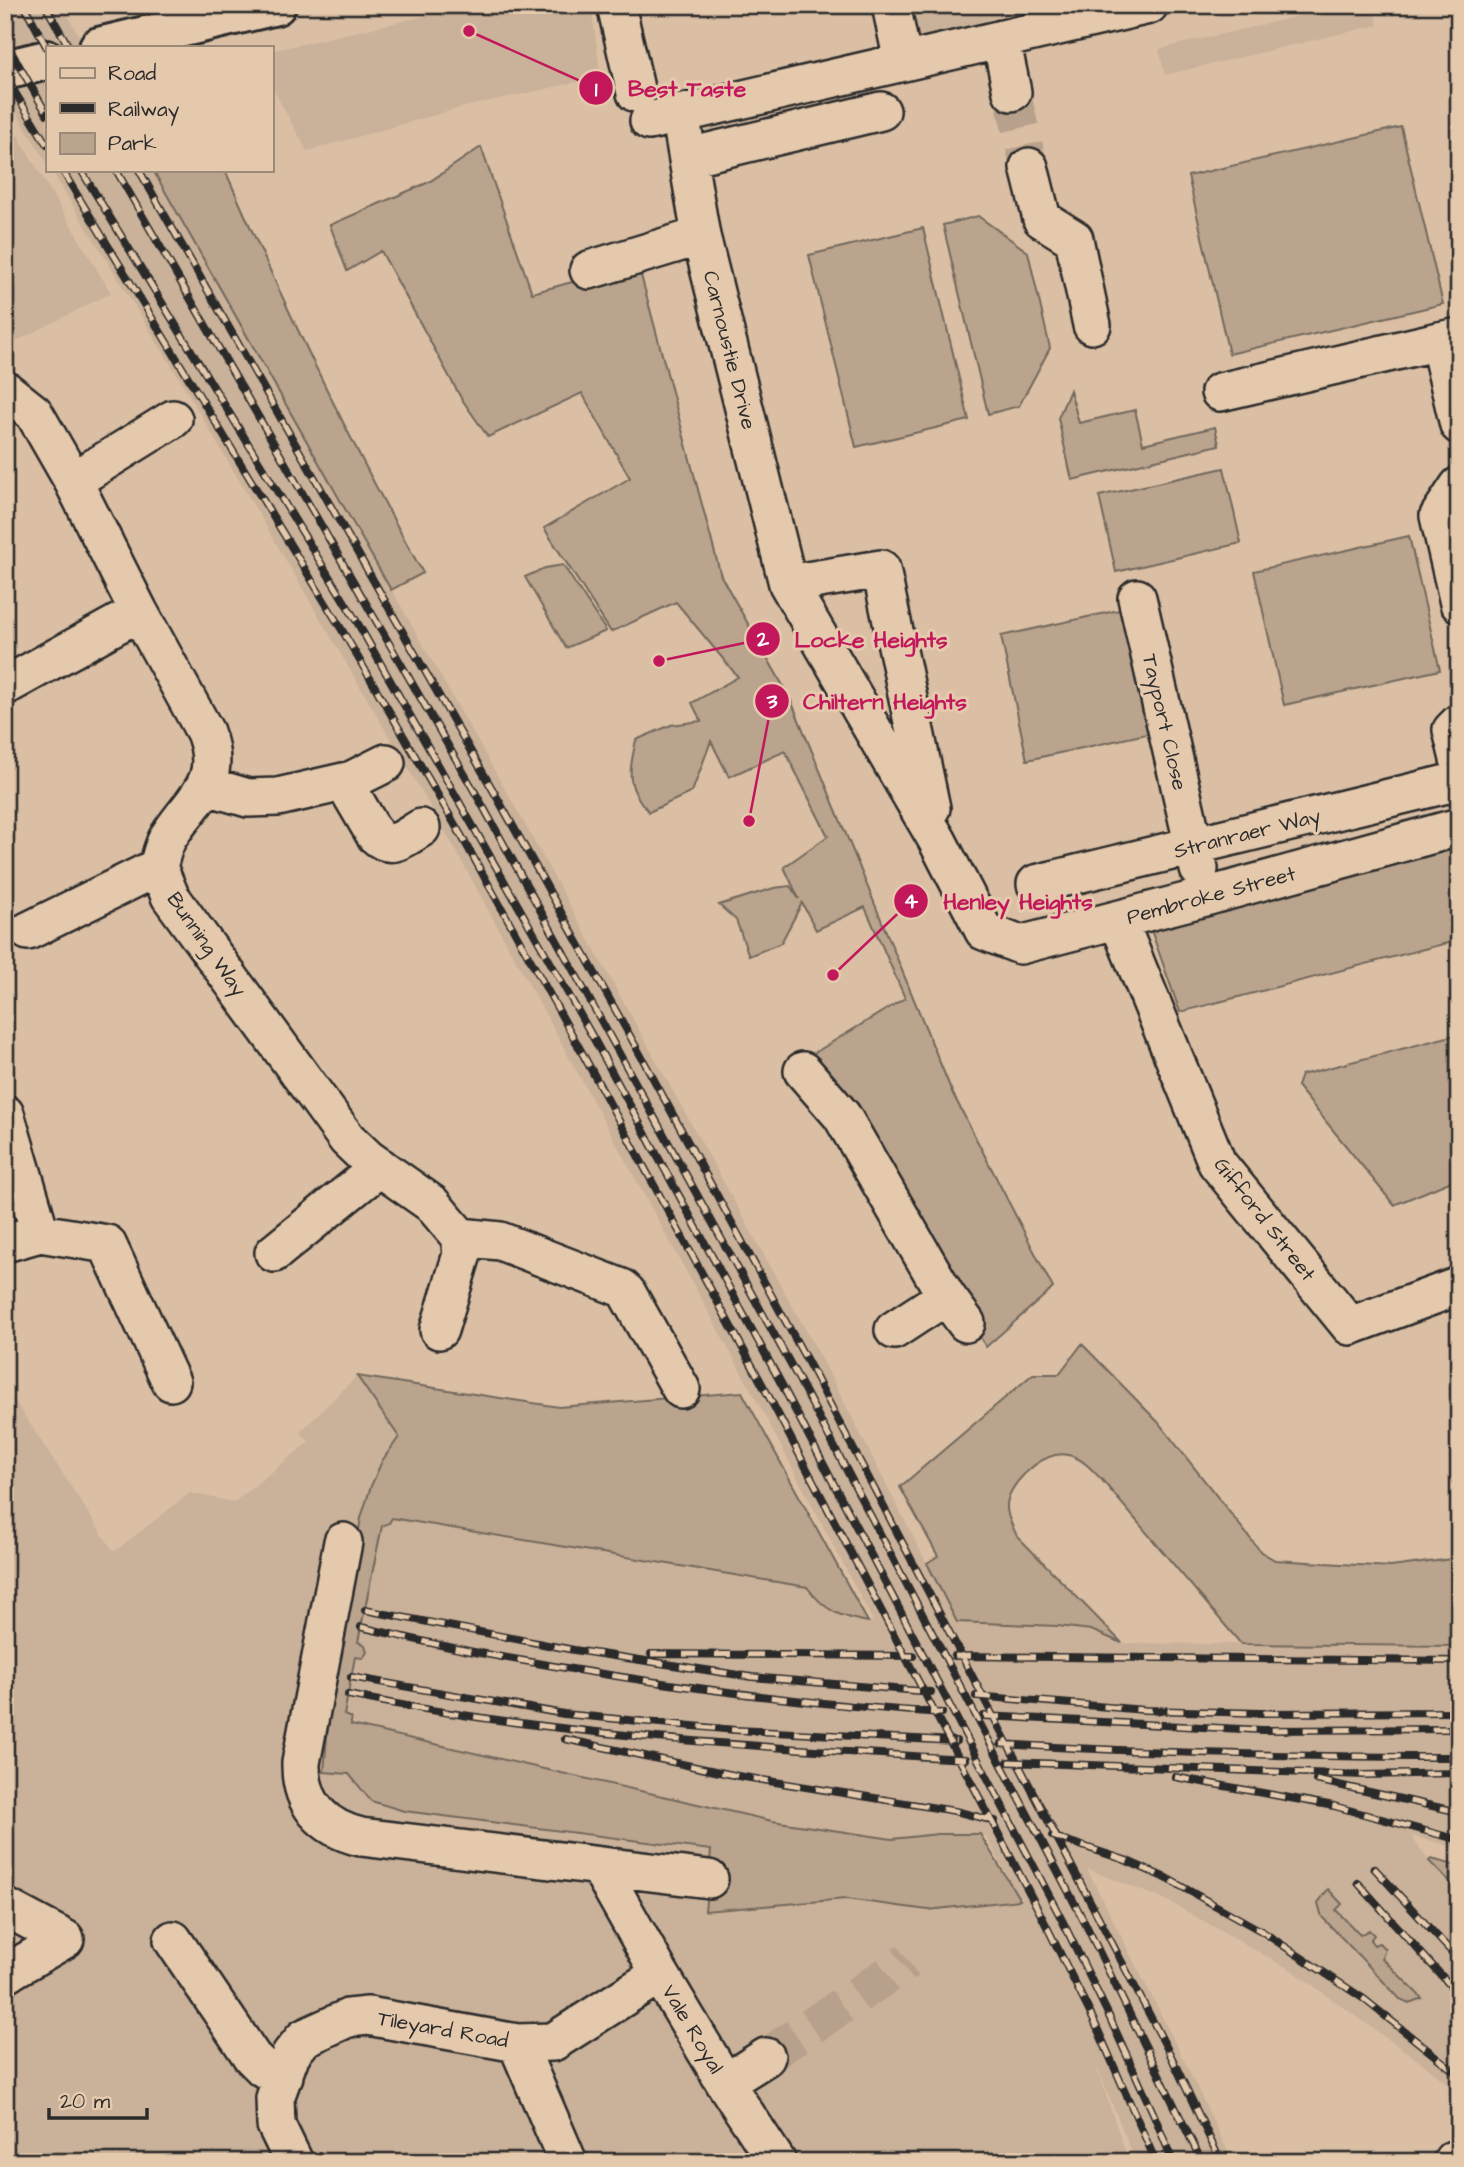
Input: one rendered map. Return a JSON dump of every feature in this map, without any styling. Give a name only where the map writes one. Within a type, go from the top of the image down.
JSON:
[{"type":"main road","points":[[102,46],[193,14],[276,5]]},
{"type":"main road","points":[[5,70],[46,60]]},
{"type":"street","name":"Carnoustie Drive","points":[[616,5],[655,109],[689,156],[701,236],[788,584]]},
{"type":"street","points":[[891,5],[903,62]]},
{"type":"street","points":[[655,109],[903,62],[1149,5]]},
{"type":"street","points":[[1001,39],[1012,92]]},
{"type":"street","points":[[689,156],[881,111]]},
{"type":"street","points":[[1042,181],[1042,219],[1074,239],[1093,325]]},
{"type":"street","points":[[589,270],[701,236]]},
{"type":"street","points":[[1220,392],[1435,342],[1459,425]]},
{"type":"street","name":"Bunning Way","points":[[5,390],[34,413],[73,481],[212,750],[207,786],[167,838],[158,867],[170,896],[347,1139],[380,1167],[432,1204],[460,1237]]},
{"type":"street","points":[[73,481],[173,419]]},
{"type":"street","points":[[1459,486],[1438,516],[1459,603]]},
{"type":"street","points":[[788,584],[881,569],[937,840]]},
{"type":"street","name":"Pembroke Street","points":[[788,584],[937,840],[984,931],[1020,944],[1205,897],[1459,827]]},
{"type":"street","name":"Tayport Close","points":[[1137,598],[1205,897]]},
{"type":"street","points":[[5,686],[139,612]]},
{"type":"street","points":[[1459,723],[1452,730],[1459,759]]},
{"type":"street","points":[[207,786],[248,798],[278,797],[344,782],[386,763]]},
{"type":"street","name":"Stranraer Way","points":[[1036,884],[1459,781]]},
{"type":"street","points":[[344,782],[375,835],[387,844],[421,828]]},
{"type":"street","points":[[28,930],[158,867]]},
{"type":"street","name":"Gifford Street","points":[[1118,920],[1217,1163],[1350,1326],[1459,1286]]},
{"type":"street","points":[[803,1071],[842,1116],[956,1309],[894,1331]]},
{"type":"street","points":[[5,1114],[40,1233]]},
{"type":"street","points":[[274,1253],[380,1167]]},
{"type":"street","points":[[5,1243],[40,1233],[107,1244],[171,1382]]},
{"type":"street","points":[[439,1330],[462,1254],[460,1237],[499,1241],[622,1288],[681,1389]]},
{"type":"street","points":[[343,1542],[302,1763],[303,1793],[336,1828],[361,1837],[607,1880],[709,1880]]},
{"type":"street","name":"Vale Royal","points":[[607,1880],[725,2083],[777,2162]]},
{"type":"street","points":[[5,1907],[65,1939],[5,1975]]},
{"type":"street","points":[[173,1940],[252,2057],[263,2068],[284,2076]]},
{"type":"street","name":"Tileyard Road","points":[[294,2162],[276,2125],[275,2098],[291,2054],[304,2038],[348,2018],[368,2016],[517,2043],[553,2042],[660,1974]]},
{"type":"street","points":[[517,2043],[568,2162]]},
{"type":"street","points":[[725,2083],[766,2057]]},
{"type":"shaded area","points":[[14,5],[62,5],[84,46],[46,46],[46,161],[5,94],[5,20],[20,17]]},
{"type":"shaded area","points":[[473,5],[591,5],[600,71],[596,78],[463,107],[307,151],[273,89],[273,51]]},
{"type":"shaded area","points":[[905,5],[1043,5],[913,40]]},
{"type":"shaded area","points":[[1346,5],[1373,5],[1378,25],[1165,75],[1159,49]]},
{"type":"shaded area","points":[[5,114],[111,293],[5,347]]},
{"type":"shaded area","points":[[52,172],[154,172],[514,805],[823,1361],[957,1622],[1091,1630],[1122,1643],[1459,1646],[1459,1848],[1411,1836],[1429,1861],[1459,1892],[1459,2093],[1423,2064],[1291,1970],[1164,1899],[1087,1869],[1233,2162],[1136,2162],[1094,2060],[1129,2162],[5,2162],[5,1386],[114,1552],[190,1493],[234,1502],[309,1442],[300,1432],[357,1376],[399,1436],[382,1461],[361,1518],[344,1605],[324,1772],[349,1774],[371,1801],[404,1811],[712,1850],[706,1911],[846,1899],[928,1910],[1020,1900],[986,1836],[980,1834],[938,1834],[892,1839],[772,1821],[350,1725],[350,1718],[344,1715],[382,1526],[392,1518],[807,1587],[813,1595],[843,1618],[873,1621],[756,1399],[450,840],[176,373]]},
{"type":"green space","points":[[1401,127],[1443,304],[1229,354],[1188,176]]},
{"type":"green space","points":[[481,147],[532,293],[638,264],[721,576],[790,698],[952,1092],[1053,1288],[986,1347],[811,1055],[905,998],[865,907],[816,930],[802,903],[781,943],[749,956],[736,920],[719,905],[774,888],[790,886],[799,899],[784,867],[828,836],[785,751],[729,777],[711,741],[692,792],[649,812],[632,786],[631,770],[636,740],[671,725],[701,721],[692,703],[738,677],[676,602],[611,632],[544,528],[630,478],[582,393],[488,437],[461,398],[381,251],[347,271],[330,225],[429,182]]},
{"type":"green space","points":[[154,172],[226,172],[319,374],[423,573],[391,590]]},
{"type":"green space","points":[[978,216],[1028,252],[1050,348],[1019,406],[988,414],[943,225]]},
{"type":"green space","points":[[923,228],[969,420],[856,447],[809,255]]},
{"type":"green space","points":[[1070,390],[1079,423],[1135,410],[1143,444],[1215,427],[1219,445],[1072,480],[1058,418]]},
{"type":"green space","points":[[1224,468],[1241,543],[1116,572],[1099,496]]},
{"type":"green space","points":[[1409,536],[1440,670],[1284,705],[1254,571]]},
{"type":"green space","points":[[563,565],[606,631],[566,648],[525,577],[545,568]]},
{"type":"green space","points":[[1124,609],[1151,733],[1027,760],[1001,636]]},
{"type":"green space","points":[[1459,847],[1459,940],[1180,1012],[1151,930]]},
{"type":"green space","points":[[1459,1034],[1459,1178],[1394,1205],[1297,1086],[1301,1075]]},
{"type":"green space","points":[[1082,1344],[1158,1422],[1261,1552],[1275,1560],[1391,1567],[1459,1558],[1459,1646],[1241,1644],[1102,1480],[1080,1460],[1063,1454],[1043,1460],[1025,1473],[1008,1499],[1009,1518],[1017,1536],[1122,1643],[1091,1630],[957,1622],[927,1563],[938,1556],[900,1487],[1033,1374],[1059,1374]]},
{"type":"green space","points":[[357,1376],[559,1407],[742,1392],[868,1622],[834,1612],[820,1602],[807,1587],[392,1518],[382,1526],[358,1642],[365,1645],[367,1652],[363,1658],[355,1657],[344,1715],[351,1718],[351,1725],[772,1821],[892,1839],[938,1834],[980,1834],[1020,1900],[928,1910],[846,1899],[705,1911],[711,1850],[404,1811],[371,1801],[349,1774],[324,1772],[331,1690],[361,1518],[382,1461],[399,1437]]},
{"type":"green space","points":[[1431,1859],[1459,1866],[1459,1892],[1429,1861]]},
{"type":"green space","points":[[1328,1889],[1342,1904],[1336,1910],[1360,1935],[1369,1930],[1374,1935],[1370,1940],[1374,1945],[1379,1943],[1385,1949],[1382,1958],[1422,1998],[1409,2003],[1400,1999],[1322,1917],[1318,1903]]},
{"type":"tunnel","points":[[1012,92],[1029,167]]},
{"type":"tunnel","points":[[766,2057],[908,1961]]},
{"type":"railway","points":[[24,5],[46,46]]},
{"type":"railway","points":[[45,5],[68,46]]},
{"type":"railway","points":[[5,41],[46,112]]},
{"type":"railway","points":[[5,76],[46,143]]},
{"type":"railway","points":[[63,172],[342,630],[461,835],[580,1049],[767,1393],[1041,1915],[1094,2021],[1156,2162]]},
{"type":"railway","points":[[82,172],[357,622],[595,1041],[782,1385],[1062,1920],[1108,2014],[1173,2162]]},
{"type":"railway","points":[[117,172],[480,801],[797,1376],[1086,1925],[1202,2162]]},
{"type":"railway","points":[[140,172],[494,792],[811,1368],[1170,2054],[1221,2162]]},
{"type":"railway","points":[[365,1610],[574,1650],[752,1677],[931,1692]]},
{"type":"railway","points":[[361,1627],[465,1650],[653,1682],[768,1697],[942,1713]]},
{"type":"railway","points":[[651,1654],[913,1656]]},
{"type":"railway","points":[[955,1656],[1459,1661]]},
{"type":"railway","points":[[351,1677],[564,1714],[735,1730],[956,1741]]},
{"type":"railway","points":[[348,1695],[501,1721],[578,1730],[733,1744],[966,1759]]},
{"type":"railway","points":[[976,1696],[1145,1710],[1261,1713],[1459,1712]]},
{"type":"railway","points":[[984,1716],[1262,1730],[1459,1729]]},
{"type":"railway","points":[[565,1739],[738,1776],[955,1811],[995,1821]]},
{"type":"railway","points":[[1001,1744],[1230,1754],[1459,1757]]},
{"type":"railway","points":[[1008,1762],[1364,1775],[1459,1773]]},
{"type":"railway","points":[[1175,1777],[1334,1806],[1459,1840]]},
{"type":"railway","points":[[1316,1780],[1459,1812]]},
{"type":"railway","points":[[1052,1836],[1125,1860],[1168,1879],[1263,1932],[1364,1999],[1459,2075]]},
{"type":"railway","points":[[1374,1868],[1459,1960]]},
{"type":"railway","points":[[1358,1883],[1459,1995]]},
{"type":"place","name":"Best Taste","points":[[469,31]]},
{"type":"place","name":"Locke Heights","points":[[659,661]]},
{"type":"place","name":"Chiltern Heights","points":[[749,821]]},
{"type":"place","name":"Henley Heights","points":[[833,975]]}]
